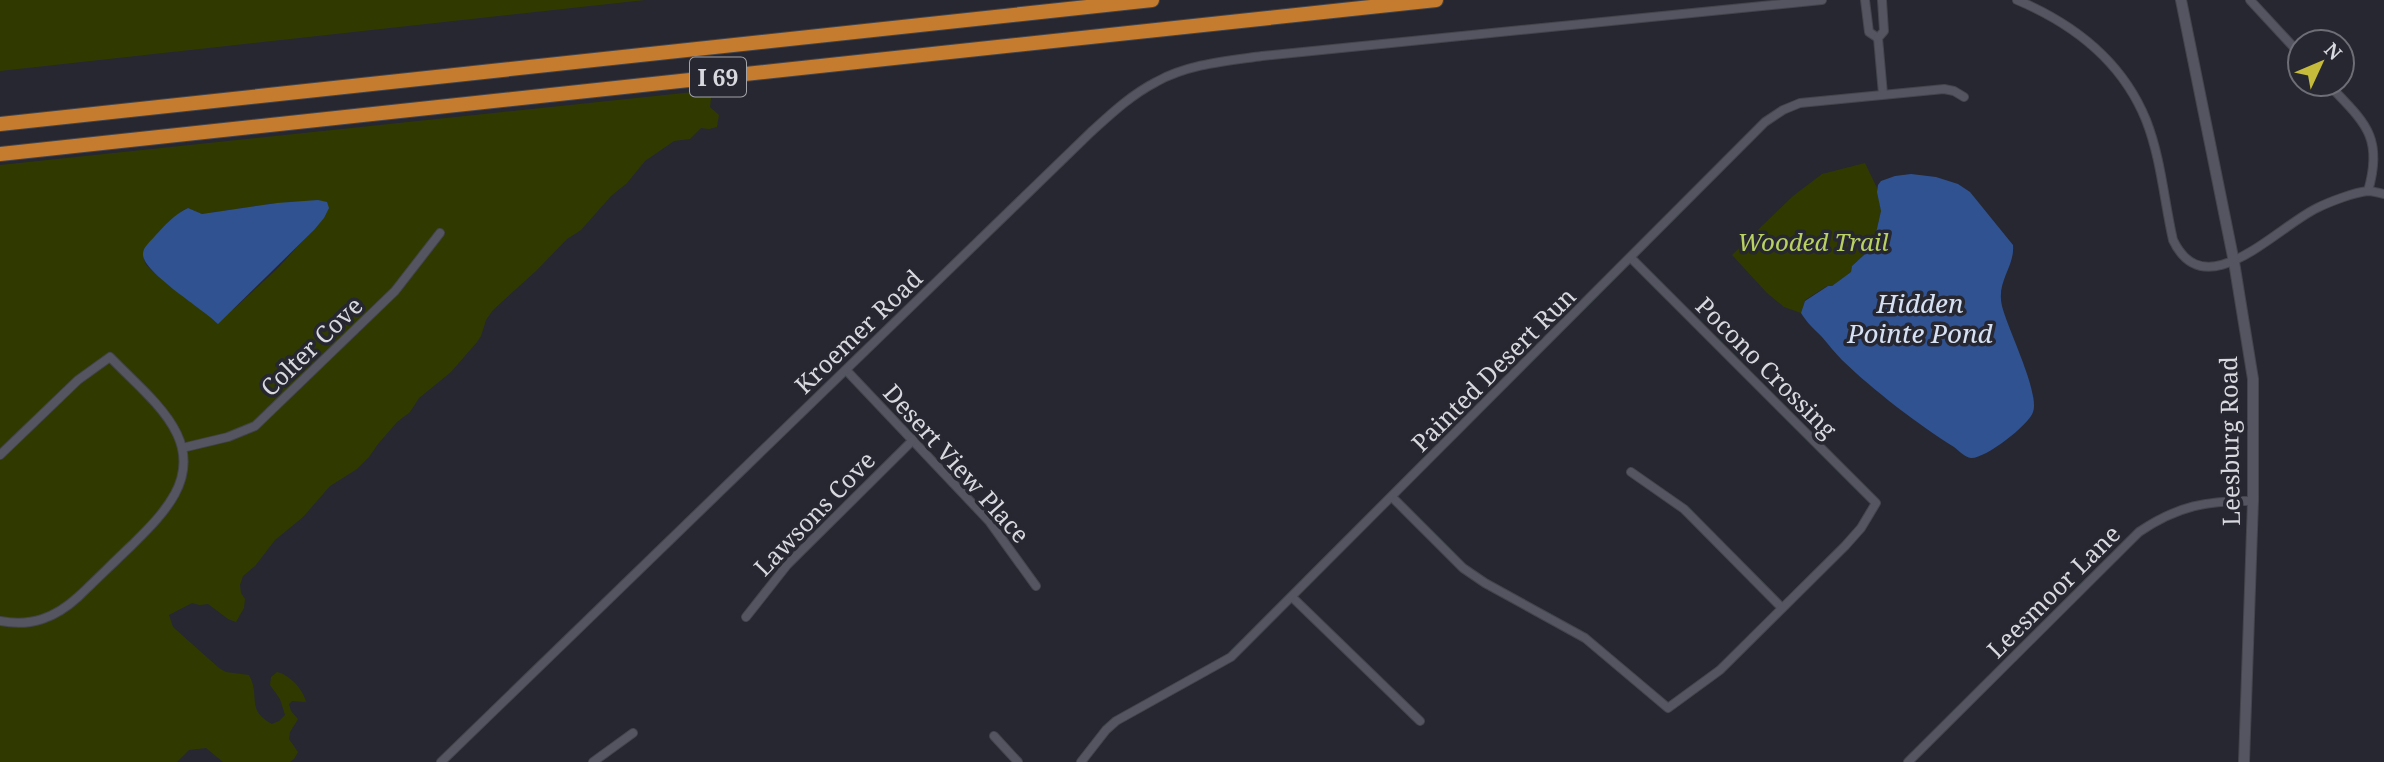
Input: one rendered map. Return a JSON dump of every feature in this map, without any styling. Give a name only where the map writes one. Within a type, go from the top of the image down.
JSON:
[{"type":"highway","name":"I 69","points":[[0,124],[1152,0]]},
{"type":"highway","name":"I 69","points":[[0,154],[1436,0]]},
{"type":"main road","name":"Leesburg Road","points":[[2181,0],[2234,262],[2253,379],[2253,501],[2244,762]]},
{"type":"street","name":"Kroemer Road","points":[[441,762],[1091,132],[1134,95],[1165,77],[1210,63],[1262,55],[1822,0]]},
{"type":"street","points":[[1865,0],[1870,32],[1878,38]]},
{"type":"street","points":[[1882,0],[1884,31],[1878,38],[1883,94]]},
{"type":"street","points":[[2017,0],[2049,13],[2095,46],[2118,72],[2146,120],[2154,144],[2173,240],[2178,251],[2190,262],[2213,268],[2234,262],[2316,208],[2368,191],[2384,194]]},
{"type":"street","points":[[2250,0],[2286,39]]},
{"type":"street","name":"Painted Desert Run","points":[[1081,762],[1105,730],[1116,721],[1231,657],[1774,116],[1800,103],[1883,94],[1944,89],[1964,97]]},
{"type":"street","points":[[2341,98],[2369,131],[2374,158],[2368,191]]},
{"type":"street","name":"Colter Cove","points":[[183,447],[239,434],[255,426],[395,291],[439,233]]},
{"type":"street","name":"Pocono Crossing","points":[[1631,258],[1877,503],[1855,536],[1782,608]]},
{"type":"street","points":[[0,455],[78,380],[110,356],[168,418],[183,447],[180,483],[169,507],[78,597],[63,610],[46,619],[13,624],[0,621]]},
{"type":"street","name":"Desert View Place","points":[[846,370],[989,521],[1036,586]]},
{"type":"street","name":"Lawsons Cove","points":[[746,617],[787,565],[913,440]]},
{"type":"street","points":[[1392,497],[1469,572],[1585,638],[1668,708],[1710,679],[1782,608],[1684,509],[1631,472]]},
{"type":"street","name":"Leesmoor Lane","points":[[1908,762],[2140,532],[2181,508],[2231,500],[2253,501]]},
{"type":"street","points":[[1293,597],[1420,721]]},
{"type":"street","points":[[593,762],[633,733]]},
{"type":"street","points":[[993,736],[1018,762]]},
{"type":"green space","points":[[0,0],[645,0],[0,71]]},
{"type":"green space","points":[[712,90],[710,107],[719,115],[717,127],[701,128],[690,139],[674,141],[645,161],[581,230],[567,239],[493,310],[477,342],[451,372],[419,398],[410,412],[397,422],[369,457],[357,469],[330,486],[303,517],[275,540],[255,566],[243,576],[240,585],[245,599],[244,608],[236,622],[208,604],[192,603],[169,615],[173,627],[219,668],[226,672],[249,675],[256,708],[272,724],[285,715],[280,699],[270,685],[271,677],[277,672],[291,679],[299,688],[306,702],[292,701],[289,704],[298,719],[289,739],[298,752],[290,762],[223,762],[206,748],[189,750],[177,762],[0,762],[0,165]],"holes":[[[277,203],[324,218],[277,269],[235,308],[216,321],[164,281],[146,265],[144,259],[145,247],[188,208],[202,214]]]},
{"type":"green space","name":"Wooded Trail","points":[[1865,163],[1877,188],[1881,211],[1877,235],[1864,255],[1852,266],[1851,272],[1805,300],[1801,313],[1784,307],[1767,293],[1732,255],[1793,196],[1822,174]]},
{"type":"water","name":"Hidden Pointe Pond","points":[[1911,174],[1936,177],[1958,184],[1970,192],[2013,245],[2013,253],[2001,289],[2002,306],[2032,391],[2033,412],[2015,433],[1978,457],[1964,455],[1882,395],[1842,360],[1801,313],[1805,301],[1851,272],[1852,266],[1864,255],[1877,236],[1881,211],[1877,192],[1881,181]]},
{"type":"water","points":[[318,200],[327,202],[329,208],[324,218],[218,324],[152,271],[145,262],[143,254],[147,245],[170,221],[188,208],[202,214]]}]
